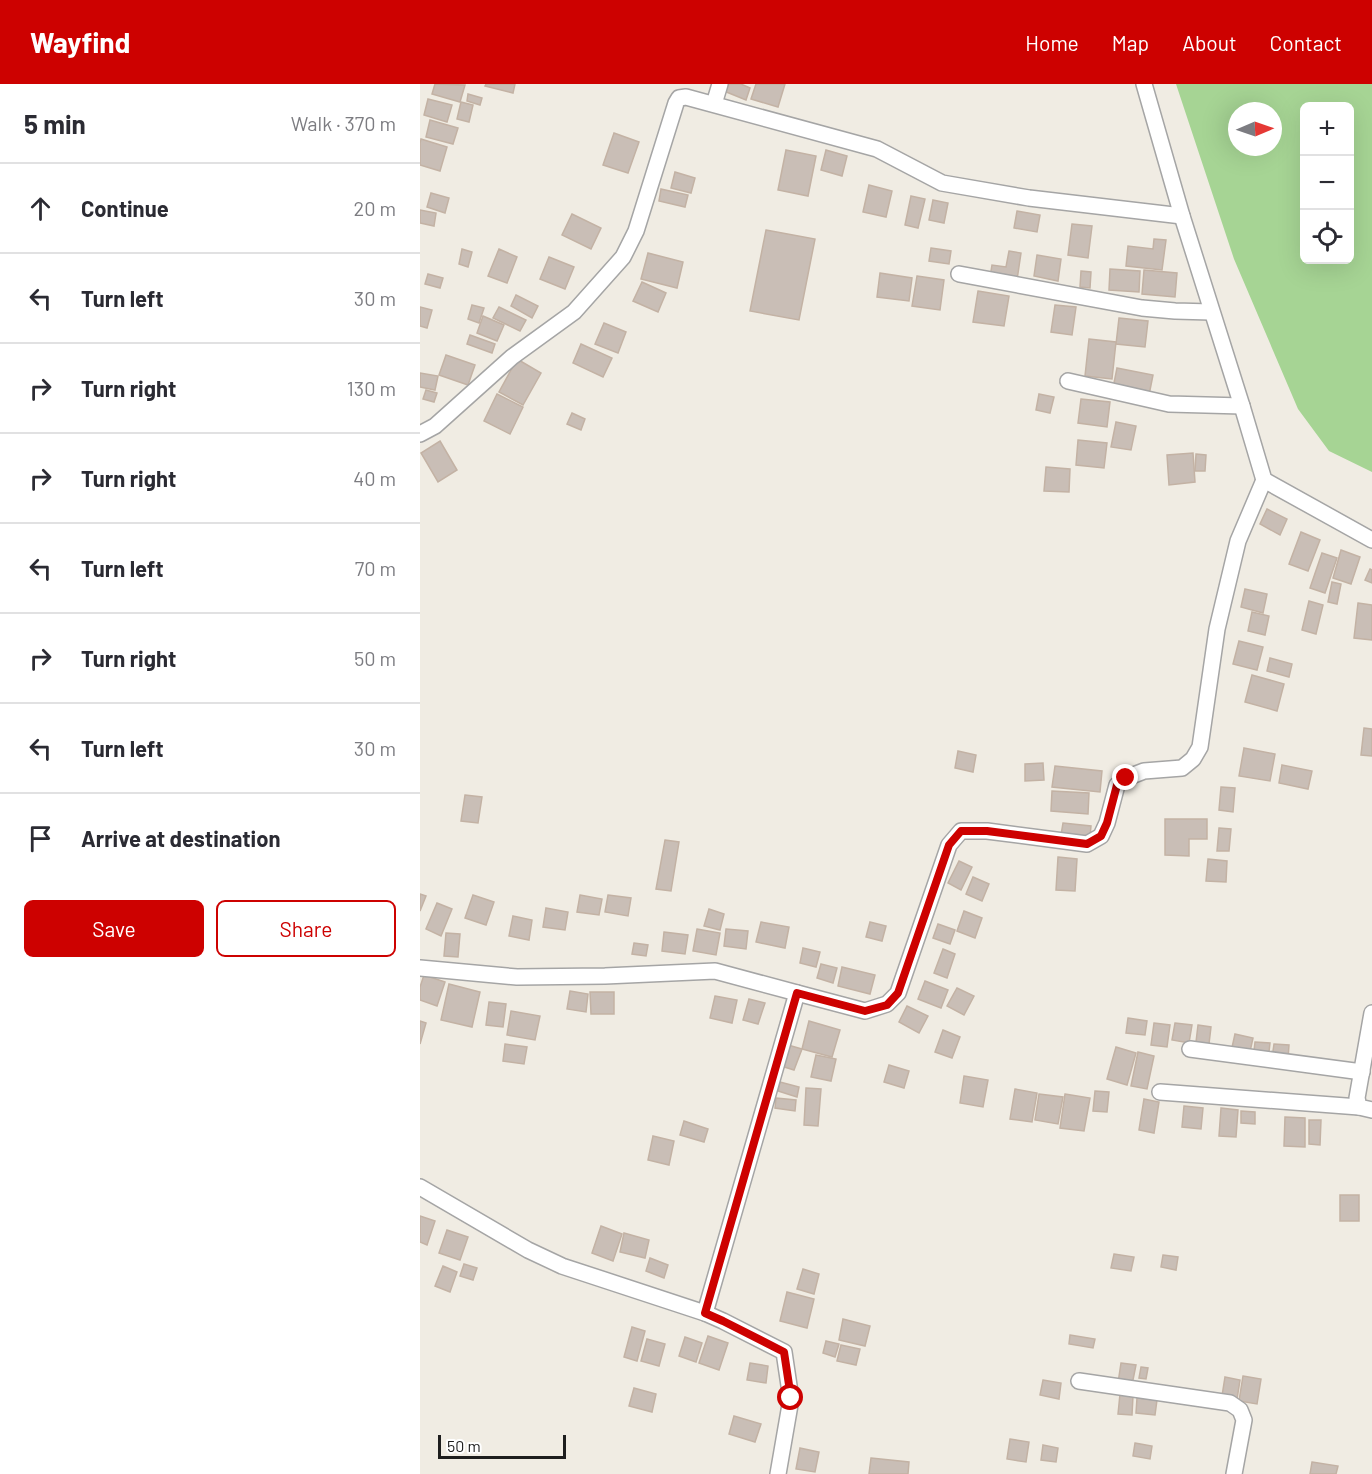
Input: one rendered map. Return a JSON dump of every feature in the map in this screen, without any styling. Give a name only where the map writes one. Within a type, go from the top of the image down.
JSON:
[{"type":"street","points":[[714,104],[720,84]]},
{"type":"street","points":[[420,968],[517,977],[715,971],[865,1011],[887,1005],[898,993],[949,845],[961,831],[987,831],[1087,844],[1101,836],[1107,823],[1117,785],[1126,778],[1144,771],[1182,768],[1193,759],[1200,747],[1217,629],[1238,540],[1264,480],[1211,312],[1144,84]]},
{"type":"street","points":[[420,434],[435,426],[512,357],[574,312],[623,257],[636,231],[679,98],[686,97],[714,104],[877,149],[942,183],[1029,198],[1182,216]]},
{"type":"street","points":[[959,274],[1142,308],[1211,312]]},
{"type":"street","points":[[1068,381],[1169,404],[1242,406]]},
{"type":"street","points":[[1264,480],[1372,540]]},
{"type":"street","points":[[705,1313],[797,993]]},
{"type":"street","points":[[1366,1108],[1357,1098],[1372,1013]]},
{"type":"street","points":[[1190,1049],[1362,1072]]},
{"type":"street","points":[[1160,1092],[1366,1108]]},
{"type":"street","points":[[420,1187],[528,1250],[562,1266],[705,1313],[784,1352],[791,1398],[778,1474]]},
{"type":"street","points":[[1079,1382],[1230,1403],[1240,1410],[1244,1420],[1234,1474]]},
{"type":"green space","points":[[1176,84],[1372,84],[1372,472],[1329,451],[1298,409],[1234,259]]},
{"type":"building","points":[[435,84],[465,85],[460,102],[432,94]]},
{"type":"building","points":[[486,84],[515,84],[513,93],[485,86]]},
{"type":"building","points":[[727,84],[741,84],[750,88],[746,100],[724,91]]},
{"type":"building","points":[[756,84],[785,84],[778,107],[751,99]]},
{"type":"building","points":[[468,94],[482,98],[480,105],[467,101]]},
{"type":"building","points":[[428,99],[452,105],[447,122],[424,115]]},
{"type":"building","points":[[461,102],[473,105],[469,122],[457,119]]},
{"type":"building","points":[[430,120],[458,128],[453,144],[426,137]]},
{"type":"building","points":[[614,133],[639,142],[628,173],[603,165]]},
{"type":"building","points":[[421,139],[447,147],[440,171],[420,165]]},
{"type":"building","points":[[786,150],[816,156],[808,196],[778,190]]},
{"type":"building","points":[[826,150],[847,156],[842,176],[821,170]]},
{"type":"building","points":[[675,172],[695,178],[691,193],[671,188]]},
{"type":"building","points":[[869,185],[892,191],[886,217],[863,212]]},
{"type":"building","points":[[661,189],[688,195],[685,207],[659,201]]},
{"type":"building","points":[[431,193],[449,198],[445,213],[427,207]]},
{"type":"building","points":[[911,196],[925,199],[918,228],[905,225]]},
{"type":"building","points":[[933,200],[948,203],[944,223],[929,220]]},
{"type":"building","points":[[420,210],[436,213],[434,226],[420,223]]},
{"type":"building","points":[[1017,211],[1040,215],[1037,232],[1014,228]]},
{"type":"building","points":[[572,214],[601,228],[591,249],[562,235]]},
{"type":"building","points":[[1072,224],[1092,226],[1088,258],[1068,255]]},
{"type":"building","points":[[766,230],[815,239],[799,320],[750,311]]},
{"type":"building","points":[[1154,239],[1166,240],[1162,270],[1126,266],[1128,246],[1153,249]]},
{"type":"building","points":[[931,248],[951,251],[949,264],[929,261]]},
{"type":"building","points":[[462,249],[472,252],[468,267],[459,264]]},
{"type":"building","points":[[499,249],[517,257],[507,283],[488,276]]},
{"type":"building","points":[[1009,251],[1021,253],[1017,280],[990,277],[992,265],[1006,267]]},
{"type":"building","points":[[648,253],[683,262],[677,288],[641,279]]},
{"type":"building","points":[[1037,255],[1061,259],[1058,281],[1034,276]]},
{"type":"building","points":[[549,257],[574,267],[565,289],[540,279]]},
{"type":"building","points":[[1110,269],[1140,271],[1139,292],[1109,290]]},
{"type":"building","points":[[1144,270],[1177,273],[1175,297],[1142,294]]},
{"type":"building","points":[[1081,271],[1091,272],[1090,288],[1080,287]]},
{"type":"building","points":[[880,273],[912,278],[909,301],[877,297]]},
{"type":"building","points":[[428,274],[443,278],[440,288],[425,284]]},
{"type":"building","points":[[917,276],[944,280],[940,310],[912,306]]},
{"type":"building","points":[[642,282],[666,293],[658,312],[633,301]]},
{"type":"building","points":[[978,291],[1009,296],[1004,326],[973,322]]},
{"type":"building","points":[[516,295],[538,306],[532,318],[511,306]]},
{"type":"building","points":[[472,305],[484,308],[479,323],[468,319]]},
{"type":"building","points":[[1055,305],[1076,307],[1072,335],[1051,332]]},
{"type":"building","points":[[420,307],[432,310],[427,328],[420,326]]},
{"type":"building","points":[[499,307],[526,320],[520,331],[493,318]]},
{"type":"building","points":[[483,316],[504,325],[497,341],[477,333]]},
{"type":"building","points":[[1119,318],[1148,321],[1145,347],[1116,344]]},
{"type":"building","points":[[604,323],[626,332],[618,353],[595,344]]},
{"type":"building","points":[[470,335],[495,344],[492,353],[467,344]]},
{"type":"building","points":[[1089,339],[1116,342],[1112,379],[1085,376]]},
{"type":"building","points":[[581,344],[612,358],[603,377],[573,363]]},
{"type":"building","points":[[446,355],[475,365],[468,385],[439,375]]},
{"type":"building","points":[[517,359],[541,373],[523,405],[499,392]]},
{"type":"building","points":[[1117,368],[1153,375],[1149,395],[1113,388]]},
{"type":"building","points":[[420,373],[438,376],[435,390],[420,387]]},
{"type":"building","points":[[426,390],[437,393],[434,402],[423,399]]},
{"type":"building","points":[[497,394],[523,407],[510,434],[484,421]]},
{"type":"building","points":[[1039,394],[1054,397],[1050,413],[1036,410]]},
{"type":"building","points":[[1081,399],[1110,402],[1107,427],[1078,423]]},
{"type":"building","points":[[572,413],[585,419],[581,430],[567,424]]},
{"type":"building","points":[[1116,422],[1136,426],[1131,450],[1111,447]]},
{"type":"building","points":[[1078,440],[1107,443],[1104,468],[1076,465]]},
{"type":"building","points":[[440,441],[457,470],[438,482],[421,453]]},
{"type":"building","points":[[1193,453],[1195,482],[1169,485],[1167,455]]},
{"type":"building","points":[[1196,454],[1206,455],[1205,471],[1195,471]]},
{"type":"building","points":[[1046,467],[1070,469],[1069,492],[1044,491]]},
{"type":"building","points":[[1267,509],[1287,519],[1280,535],[1260,524]]},
{"type":"building","points":[[1301,532],[1320,540],[1308,571],[1289,564]]},
{"type":"building","points":[[1341,550],[1360,557],[1351,584],[1333,578]]},
{"type":"building","points":[[1322,553],[1337,558],[1325,593],[1310,588]]},
{"type":"building","points":[[1370,569],[1372,570],[1372,583],[1365,580]]},
{"type":"building","points":[[1332,582],[1341,584],[1337,604],[1328,602]]},
{"type":"building","points":[[1245,589],[1267,594],[1263,613],[1241,607]]},
{"type":"building","points":[[1309,601],[1323,605],[1316,634],[1302,630]]},
{"type":"building","points":[[1358,603],[1372,605],[1372,640],[1354,638]]},
{"type":"building","points":[[1252,612],[1269,616],[1265,635],[1248,631]]},
{"type":"building","points":[[1239,641],[1263,647],[1257,670],[1233,664]]},
{"type":"building","points":[[1270,658],[1292,664],[1289,677],[1267,671]]},
{"type":"building","points":[[1252,675],[1284,684],[1277,711],[1245,702]]},
{"type":"building","points":[[1364,728],[1372,729],[1372,756],[1361,755]]},
{"type":"building","points":[[1244,748],[1275,754],[1270,781],[1239,776]]},
{"type":"building","points":[[958,751],[976,755],[973,772],[955,768]]},
{"type":"building","points":[[1043,763],[1044,780],[1025,781],[1025,764]]},
{"type":"building","points":[[1282,765],[1312,771],[1308,789],[1279,783]]},
{"type":"building","points":[[1055,766],[1102,771],[1100,792],[1052,787]]},
{"type":"building","points":[[1221,787],[1235,788],[1233,812],[1219,810]]},
{"type":"building","points":[[1052,791],[1089,793],[1088,814],[1051,811]]},
{"type":"building","points":[[465,795],[482,797],[478,823],[461,821]]},
{"type":"building","points":[[1165,819],[1207,819],[1207,839],[1189,839],[1189,856],[1165,855]]},
{"type":"building","points":[[1063,823],[1091,826],[1090,837],[1061,835]]},
{"type":"building","points":[[1219,828],[1231,829],[1229,851],[1217,851]]},
{"type":"building","points":[[665,840],[679,842],[671,891],[656,889]]},
{"type":"building","points":[[1058,857],[1077,859],[1075,891],[1056,890]]},
{"type":"building","points":[[1208,859],[1227,861],[1226,882],[1206,881]]},
{"type":"building","points":[[959,861],[972,867],[961,890],[948,883]]},
{"type":"building","points":[[973,877],[989,884],[982,901],[966,894]]},
{"type":"building","points":[[420,894],[426,896],[420,911]]},
{"type":"building","points":[[473,895],[494,902],[486,925],[465,918]]},
{"type":"building","points":[[580,895],[602,899],[599,915],[577,912]]},
{"type":"building","points":[[608,895],[631,898],[628,916],[605,912]]},
{"type":"building","points":[[437,903],[452,909],[441,936],[426,929]]},
{"type":"building","points":[[546,908],[568,912],[565,930],[543,927]]},
{"type":"building","points":[[709,909],[724,914],[720,930],[704,926]]},
{"type":"building","points":[[964,911],[982,918],[975,938],[957,931]]},
{"type":"building","points":[[513,916],[532,920],[529,940],[509,936]]},
{"type":"building","points":[[761,922],[789,927],[785,948],[756,942]]},
{"type":"building","points":[[870,922],[886,926],[882,941],[866,937]]},
{"type":"building","points":[[938,924],[955,930],[950,944],[933,938]]},
{"type":"building","points":[[697,929],[720,933],[716,955],[693,951]]},
{"type":"building","points":[[726,929],[748,931],[746,949],[724,946]]},
{"type":"building","points":[[664,932],[688,935],[685,954],[662,951]]},
{"type":"building","points":[[446,933],[460,934],[458,957],[444,956]]},
{"type":"building","points":[[634,943],[648,945],[646,956],[632,954]]},
{"type":"building","points":[[803,948],[820,952],[816,967],[800,963]]},
{"type":"building","points":[[943,949],[955,954],[947,978],[934,973]]},
{"type":"building","points":[[821,964],[837,968],[833,983],[817,978]]},
{"type":"building","points":[[842,967],[875,975],[870,994],[838,986]]},
{"type":"building","points":[[424,975],[445,982],[437,1006],[420,1000],[420,987]]},
{"type":"building","points":[[925,981],[948,990],[941,1008],[918,999]]},
{"type":"building","points":[[449,984],[480,992],[472,1027],[441,1020]]},
{"type":"building","points":[[957,988],[974,996],[964,1015],[947,1006]]},
{"type":"building","points":[[570,991],[588,994],[586,1012],[567,1009]]},
{"type":"building","points":[[590,992],[614,992],[614,1014],[591,1014]]},
{"type":"building","points":[[715,996],[737,1000],[732,1023],[710,1018]]},
{"type":"building","points":[[749,999],[765,1003],[758,1024],[743,1020]]},
{"type":"building","points":[[489,1002],[506,1004],[503,1027],[486,1025]]},
{"type":"building","points":[[907,1006],[928,1016],[919,1033],[899,1022]]},
{"type":"building","points":[[511,1011],[540,1016],[535,1040],[507,1035]]},
{"type":"building","points":[[1128,1018],[1147,1021],[1145,1035],[1126,1033]]},
{"type":"building","points":[[420,1021],[426,1023],[420,1044]]},
{"type":"building","points":[[809,1021],[840,1030],[832,1057],[802,1049]]},
{"type":"building","points":[[1154,1023],[1170,1025],[1167,1047],[1151,1045]]},
{"type":"building","points":[[1175,1023],[1192,1025],[1189,1043],[1172,1040]]},
{"type":"building","points":[[1198,1025],[1211,1027],[1209,1044],[1196,1042]]},
{"type":"building","points":[[943,1030],[960,1037],[952,1058],[935,1052]]},
{"type":"building","points":[[1235,1034],[1253,1038],[1249,1056],[1231,1052]]},
{"type":"building","points":[[1255,1042],[1270,1043],[1268,1061],[1253,1060]]},
{"type":"building","points":[[505,1044],[527,1047],[524,1064],[503,1061]]},
{"type":"building","points":[[1274,1044],[1289,1045],[1288,1059],[1272,1058]]},
{"type":"building","points":[[788,1045],[802,1049],[794,1070],[781,1066]]},
{"type":"building","points":[[1116,1047],[1136,1053],[1127,1085],[1107,1079]]},
{"type":"building","points":[[1138,1052],[1154,1056],[1147,1089],[1131,1086]]},
{"type":"building","points":[[816,1055],[836,1059],[831,1081],[811,1077]]},
{"type":"building","points":[[889,1065],[909,1071],[904,1088],[884,1082]]},
{"type":"building","points":[[964,1076],[988,1080],[983,1107],[960,1103]]},
{"type":"building","points":[[780,1082],[799,1087],[797,1097],[778,1091]]},
{"type":"building","points":[[806,1088],[821,1089],[818,1126],[804,1125]]},
{"type":"building","points":[[1015,1089],[1037,1093],[1032,1122],[1010,1119]]},
{"type":"building","points":[[1095,1091],[1109,1092],[1107,1112],[1093,1111]]},
{"type":"building","points":[[1039,1094],[1063,1097],[1058,1124],[1035,1120]]},
{"type":"building","points":[[1065,1094],[1090,1098],[1084,1131],[1060,1128]]},
{"type":"building","points":[[776,1098],[796,1100],[795,1111],[775,1108]]},
{"type":"building","points":[[1144,1099],[1159,1102],[1154,1133],[1139,1130]]},
{"type":"building","points":[[1184,1106],[1203,1108],[1201,1129],[1182,1127]]},
{"type":"building","points":[[1221,1108],[1238,1110],[1236,1137],[1219,1136]]},
{"type":"building","points":[[1241,1111],[1255,1112],[1255,1124],[1241,1123]]},
{"type":"building","points":[[1285,1117],[1305,1118],[1305,1147],[1284,1146]]},
{"type":"building","points":[[1309,1120],[1321,1120],[1320,1145],[1309,1144]]},
{"type":"building","points":[[684,1121],[708,1129],[704,1142],[680,1135]]},
{"type":"building","points":[[653,1136],[674,1141],[669,1165],[648,1160]]},
{"type":"building","points":[[1340,1195],[1359,1195],[1359,1221],[1340,1221]]},
{"type":"building","points":[[420,1216],[435,1221],[427,1245],[420,1242]]},
{"type":"building","points":[[601,1226],[622,1234],[613,1261],[592,1253]]},
{"type":"building","points":[[447,1230],[468,1237],[460,1260],[439,1253]]},
{"type":"building","points":[[624,1233],[649,1240],[645,1258],[620,1252]]},
{"type":"building","points":[[1114,1254],[1134,1257],[1131,1271],[1111,1268]]},
{"type":"building","points":[[1163,1255],[1178,1257],[1176,1270],[1161,1267]]},
{"type":"building","points":[[650,1258],[668,1265],[664,1278],[646,1271]]},
{"type":"building","points":[[464,1264],[477,1268],[473,1280],[460,1276]]},
{"type":"building","points":[[443,1266],[457,1272],[450,1292],[435,1286]]},
{"type":"building","points":[[803,1269],[819,1274],[814,1294],[797,1289]]},
{"type":"building","points":[[787,1292],[814,1299],[807,1328],[780,1321]]},
{"type":"building","points":[[843,1319],[870,1326],[865,1346],[839,1340]]},
{"type":"building","points":[[632,1327],[645,1331],[637,1361],[624,1357]]},
{"type":"building","points":[[1070,1335],[1095,1339],[1093,1348],[1069,1344]]},
{"type":"building","points":[[708,1336],[728,1343],[719,1370],[699,1363]]},
{"type":"building","points":[[685,1337],[702,1343],[696,1362],[679,1356]]},
{"type":"building","points":[[647,1339],[665,1344],[659,1366],[641,1361]]},
{"type":"building","points":[[826,1341],[839,1344],[835,1357],[823,1353]]},
{"type":"building","points":[[841,1345],[860,1349],[856,1365],[837,1361]]},
{"type":"building","points":[[750,1363],[768,1366],[766,1383],[747,1380]]},
{"type":"building","points":[[1121,1363],[1136,1365],[1132,1385],[1118,1383]]},
{"type":"building","points":[[1141,1367],[1148,1368],[1146,1379],[1139,1378]]},
{"type":"building","points":[[1243,1376],[1261,1379],[1257,1404],[1239,1401]]},
{"type":"building","points":[[1225,1377],[1240,1380],[1237,1399],[1222,1396]]},
{"type":"building","points":[[1043,1380],[1061,1383],[1059,1399],[1040,1395]]},
{"type":"building","points":[[634,1388],[656,1394],[652,1412],[629,1406]]},
{"type":"building","points":[[1120,1394],[1133,1396],[1132,1415],[1118,1414]]},
{"type":"building","points":[[1137,1398],[1157,1400],[1155,1415],[1136,1413]]},
{"type":"building","points":[[734,1416],[761,1424],[755,1442],[729,1434]]},
{"type":"building","points":[[1010,1439],[1029,1442],[1026,1462],[1007,1459]]},
{"type":"building","points":[[1135,1443],[1152,1446],[1150,1459],[1133,1456]]},
{"type":"building","points":[[1043,1445],[1058,1448],[1056,1462],[1041,1460]]},
{"type":"building","points":[[800,1448],[819,1452],[815,1472],[796,1469]]},
{"type":"building","points":[[871,1458],[909,1462],[908,1474],[869,1474]]},
{"type":"building","points":[[1312,1462],[1338,1466],[1336,1474],[1310,1474]]},
{"type":"route","points":[[791,1398],[784,1352],[705,1313],[797,993],[865,1011],[887,1005],[898,993],[949,845],[961,831],[987,831],[1087,844],[1101,836],[1107,823],[1117,785],[1126,778]]}]
